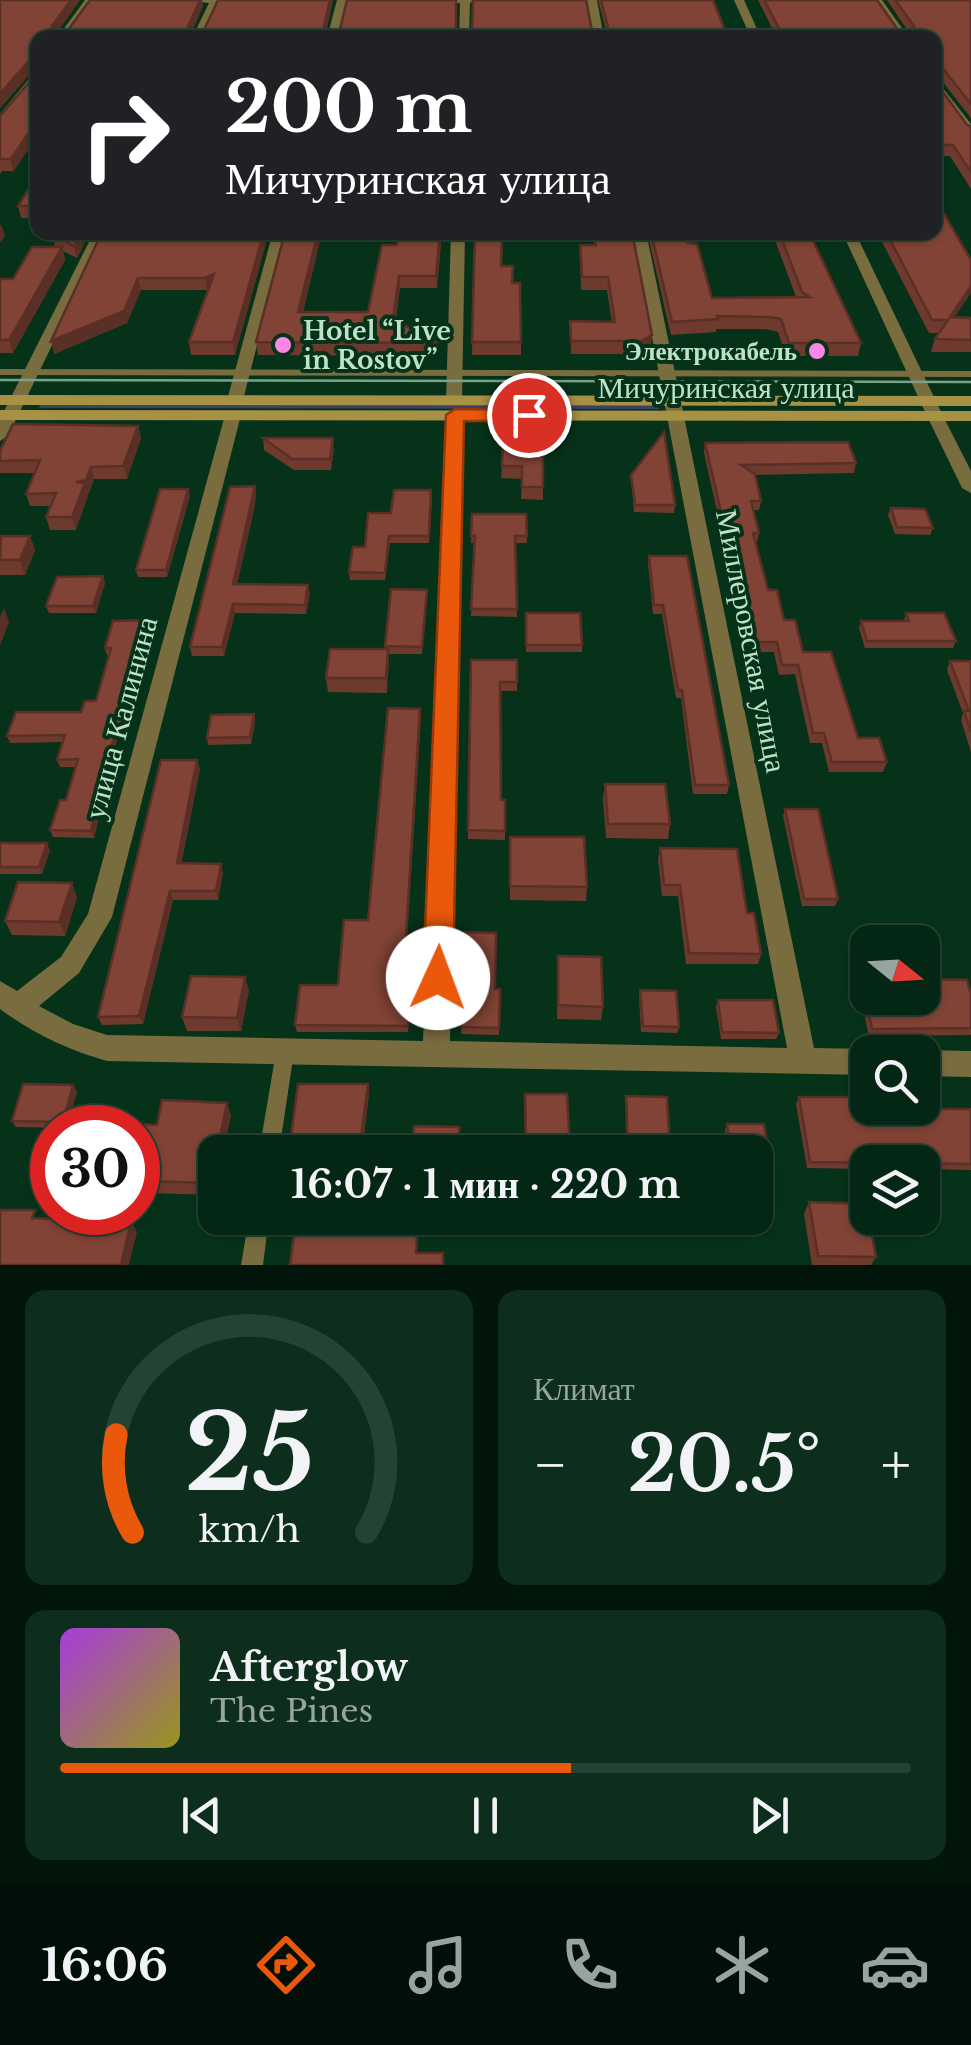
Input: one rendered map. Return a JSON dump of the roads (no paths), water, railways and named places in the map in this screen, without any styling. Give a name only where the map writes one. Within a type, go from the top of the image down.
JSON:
[{"type":"main road","name":"Мичуринская улица","points":[[7,407],[931,408],[971,400]]},
{"type":"main road","name":"Мичуринская улица","points":[[931,408],[971,416]]},
{"type":"street","points":[[68,30],[90,0]]},
{"type":"street","points":[[183,0],[254,0]]},
{"type":"street","points":[[201,30],[215,0]]},
{"type":"street","points":[[334,30],[342,0]]},
{"type":"street","points":[[379,0],[468,0],[465,30]]},
{"type":"street","points":[[592,0],[598,30]]},
{"type":"street","points":[[739,0],[752,30]]},
{"type":"street","points":[[877,0],[898,30]]},
{"type":"street","points":[[0,122],[30,82]]},
{"type":"street","points":[[942,91],[971,132]]},
{"type":"street","points":[[0,436],[7,407],[32,372],[97,240]]},
{"type":"street","name":"улица Калинина","points":[[8,1000],[70,965],[100,917],[278,240]]},
{"type":"street","points":[[436,1055],[458,240]]},
{"type":"street","name":"Миллеровская улица","points":[[641,240],[803,1060]]},
{"type":"street","points":[[852,240],[971,488]]},
{"type":"street","points":[[8,1000],[77,1041],[107,1048],[850,1061]]},
{"type":"street","points":[[940,1063],[971,1064]]},
{"type":"lane","points":[[0,372],[971,374]]},
{"type":"lane","points":[[272,1135],[285,1052]]},
{"type":"lane","points":[[252,1265],[256,1235]]},
{"type":"tram line","points":[[0,380],[971,382]]},
{"type":"place","name":"Hotel “Live in Rostov”","points":[[283,345]]},
{"type":"place","name":"Электрокабель","points":[[817,351]]}]
